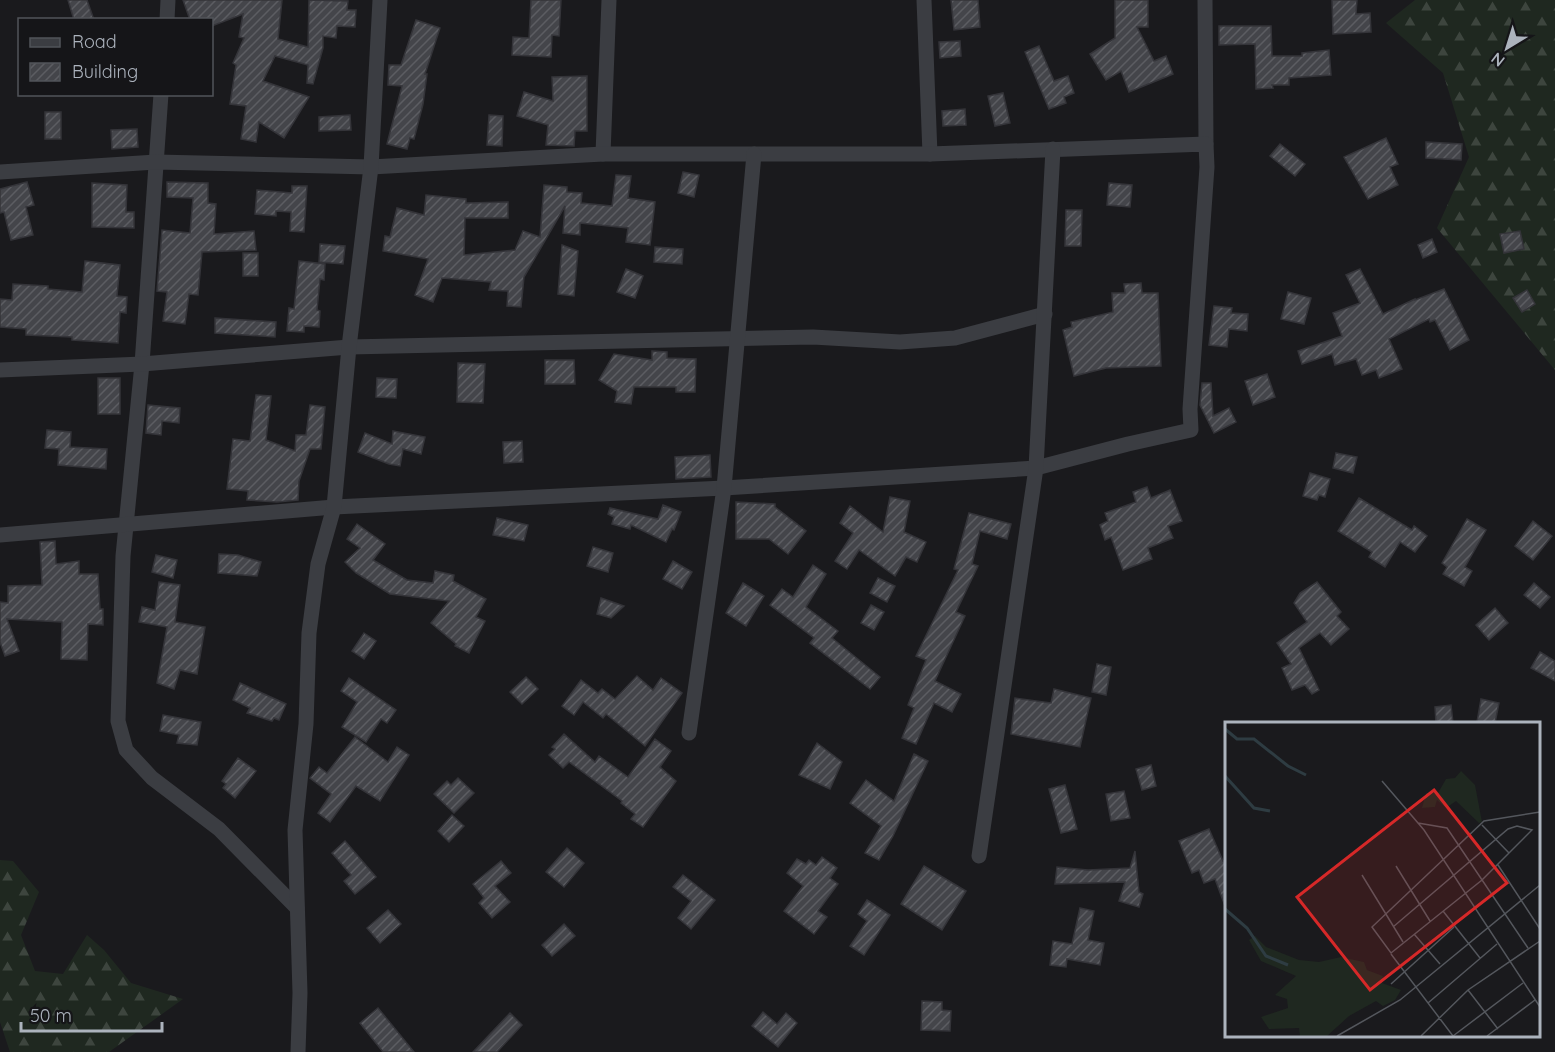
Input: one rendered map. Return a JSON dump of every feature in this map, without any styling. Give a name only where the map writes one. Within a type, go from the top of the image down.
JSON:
[{"type":"street","points":[[167,18],[168,0]]},
{"type":"street","points":[[298,1052],[300,993],[295,830],[306,724],[309,633],[318,564],[334,507],[349,346],[371,167],[380,0]]},
{"type":"street","points":[[603,154],[609,0]]},
{"type":"street","points":[[924,0],[930,154]]},
{"type":"street","points":[[0,535],[334,507],[724,488],[1036,468],[1191,430],[1207,167],[1205,0]]},
{"type":"street","points":[[161,96],[142,364],[123,556],[118,721],[126,750],[152,777],[219,829],[297,908]]},
{"type":"street","points":[[0,172],[156,162],[371,167],[603,154],[930,154],[1206,144]]},
{"type":"street","points":[[980,855],[1036,468],[1053,149]]},
{"type":"street","points":[[689,733],[724,488],[754,154]]},
{"type":"street","points":[[0,370],[142,364],[349,346],[813,337],[900,342],[955,338],[1045,314]]},
{"type":"green space","points":[[1415,0],[1555,0],[1555,370],[1437,228],[1469,157],[1443,73],[1386,23]]},
{"type":"green space","points":[[0,860],[13,861],[39,892],[21,935],[35,971],[63,974],[87,935],[104,950],[131,983],[183,999],[109,1052],[10,1052],[0,1022]]},
{"type":"building","points":[[68,0],[87,0],[93,18],[73,18]]},
{"type":"building","points":[[183,0],[282,0],[278,39],[308,47],[309,0],[348,1],[347,10],[356,10],[355,27],[337,26],[336,38],[323,36],[323,48],[313,84],[307,83],[308,65],[275,56],[263,81],[309,97],[284,138],[259,122],[256,142],[241,139],[246,106],[230,104],[236,65],[233,63],[244,38],[239,37],[243,14],[213,26],[213,18],[189,18]]},
{"type":"building","points":[[531,0],[561,0],[559,36],[552,35],[551,57],[512,55],[513,37],[529,38]]},
{"type":"building","points":[[951,0],[978,0],[980,27],[954,30]]},
{"type":"building","points":[[1115,0],[1148,0],[1148,27],[1137,27],[1154,61],[1166,56],[1173,74],[1129,92],[1121,71],[1106,80],[1090,54],[1115,38]]},
{"type":"building","points":[[1332,0],[1357,0],[1356,14],[1370,13],[1371,32],[1333,34]]},
{"type":"building","points":[[416,20],[440,28],[425,74],[427,74],[423,104],[414,139],[410,138],[407,149],[387,144],[402,86],[388,85],[389,65],[401,65]]},
{"type":"building","points":[[1219,26],[1271,26],[1272,56],[1302,56],[1302,53],[1329,50],[1331,75],[1289,78],[1289,85],[1272,85],[1273,88],[1256,89],[1255,44],[1219,45]]},
{"type":"building","points":[[960,41],[961,56],[940,58],[939,42]]},
{"type":"building","points":[[1039,46],[1054,81],[1068,76],[1074,93],[1064,97],[1066,103],[1049,109],[1025,52]]},
{"type":"building","points":[[587,76],[587,131],[575,131],[574,146],[546,145],[548,125],[517,116],[524,92],[553,101],[552,77]]},
{"type":"building","points":[[1003,93],[1010,123],[995,126],[988,96]]},
{"type":"building","points":[[965,109],[966,125],[943,126],[942,111]]},
{"type":"building","points":[[45,112],[61,112],[61,139],[45,139]]},
{"type":"building","points":[[350,115],[351,130],[319,131],[319,117]]},
{"type":"building","points":[[489,115],[503,116],[502,146],[487,145]]},
{"type":"building","points":[[137,129],[138,147],[112,149],[111,130]]},
{"type":"building","points":[[1386,138],[1398,164],[1390,167],[1398,185],[1368,199],[1344,157]]},
{"type":"building","points":[[1426,142],[1462,144],[1461,160],[1426,158]]},
{"type":"building","points":[[1280,144],[1305,164],[1295,176],[1270,156]]},
{"type":"building","points":[[683,172],[699,175],[694,197],[678,193]]},
{"type":"building","points":[[616,175],[631,176],[628,198],[655,202],[650,245],[626,242],[628,228],[580,223],[580,235],[563,233],[565,206],[524,277],[521,307],[507,306],[508,291],[489,290],[491,282],[442,278],[433,302],[415,295],[428,259],[383,251],[385,236],[390,237],[397,208],[424,215],[426,195],[466,199],[466,203],[508,202],[508,218],[465,218],[464,255],[515,250],[523,231],[540,237],[544,185],[567,187],[567,192],[582,193],[581,203],[612,206]]},
{"type":"building","points":[[27,182],[34,205],[26,207],[33,235],[11,240],[4,212],[0,213],[0,189]]},
{"type":"building","points":[[167,182],[208,183],[208,203],[216,204],[214,234],[254,231],[256,250],[202,252],[198,295],[189,294],[185,324],[163,321],[167,292],[157,291],[162,230],[190,233],[193,198],[167,197]]},
{"type":"building","points":[[92,183],[127,185],[126,212],[134,212],[134,228],[92,227]]},
{"type":"building","points":[[1109,183],[1132,185],[1130,207],[1107,205]]},
{"type":"building","points":[[292,186],[307,186],[304,232],[290,231],[291,212],[276,211],[276,216],[255,214],[257,190],[292,193]]},
{"type":"building","points":[[1066,210],[1082,210],[1081,246],[1065,246]]},
{"type":"building","points":[[1520,231],[1524,249],[1504,253],[1500,234]]},
{"type":"building","points":[[1432,239],[1437,252],[1423,258],[1418,245]]},
{"type":"building","points":[[320,244],[345,246],[343,264],[319,262]]},
{"type":"building","points":[[562,245],[578,251],[574,296],[558,294]]},
{"type":"building","points":[[655,247],[683,249],[682,264],[654,262]]},
{"type":"building","points":[[243,253],[258,253],[258,276],[243,276]]},
{"type":"building","points":[[85,261],[120,265],[117,296],[127,297],[126,313],[120,312],[118,343],[72,340],[72,337],[26,335],[26,329],[0,327],[0,299],[12,300],[13,284],[48,286],[48,289],[82,292]]},
{"type":"building","points":[[299,261],[325,264],[324,280],[320,279],[317,310],[320,311],[319,327],[304,326],[304,332],[287,331],[289,308],[294,309]]},
{"type":"building","points":[[626,269],[643,276],[635,298],[617,292]]},
{"type":"building","points":[[1360,269],[1383,314],[1444,289],[1469,340],[1450,350],[1435,320],[1430,322],[1429,319],[1389,339],[1402,369],[1379,378],[1376,370],[1362,375],[1356,359],[1335,365],[1332,354],[1302,364],[1298,351],[1342,336],[1333,313],[1360,303],[1346,275]]},
{"type":"building","points":[[1141,283],[1142,293],[1158,293],[1161,366],[1106,368],[1074,376],[1063,330],[1072,327],[1071,322],[1113,312],[1112,293],[1125,293],[1124,284]]},
{"type":"building","points":[[1527,290],[1535,304],[1522,312],[1513,298]]},
{"type":"building","points":[[1288,292],[1311,298],[1304,324],[1281,319]]},
{"type":"building","points":[[1214,306],[1232,308],[1231,313],[1248,314],[1247,331],[1229,329],[1227,347],[1209,345]]},
{"type":"building","points":[[215,318],[276,322],[275,337],[215,333]]},
{"type":"building","points":[[652,351],[667,352],[667,358],[696,359],[695,392],[676,392],[676,387],[634,387],[631,404],[615,402],[617,391],[599,380],[614,354],[652,360]]},
{"type":"building","points":[[545,360],[574,360],[575,384],[545,384]]},
{"type":"building","points":[[458,363],[485,364],[483,403],[457,402]]},
{"type":"building","points":[[1267,374],[1275,397],[1253,405],[1245,381]]},
{"type":"building","points":[[98,378],[120,378],[120,414],[98,414]]},
{"type":"building","points":[[377,378],[397,379],[396,398],[376,397]]},
{"type":"building","points":[[1202,383],[1211,383],[1213,416],[1229,408],[1236,422],[1214,433],[1200,405]]},
{"type":"building","points":[[256,395],[271,396],[266,440],[295,451],[296,435],[306,435],[310,405],[325,407],[321,449],[310,449],[299,481],[298,500],[277,502],[247,500],[248,491],[227,489],[233,439],[250,441]]},
{"type":"building","points":[[148,405],[180,408],[179,423],[162,421],[161,435],[146,433]]},
{"type":"building","points":[[47,430],[71,432],[70,447],[107,449],[106,469],[58,465],[59,449],[45,448]]},
{"type":"building","points":[[393,431],[425,437],[421,454],[403,449],[400,466],[358,452],[365,433],[392,444]]},
{"type":"building","points":[[522,441],[523,462],[504,463],[503,442]]},
{"type":"building","points":[[1336,453],[1357,457],[1353,473],[1333,468]]},
{"type":"building","points":[[710,455],[711,477],[676,479],[675,457]]},
{"type":"building","points":[[1310,473],[1330,479],[1325,497],[1319,495],[1317,500],[1303,496]]},
{"type":"building","points":[[1147,487],[1151,498],[1170,490],[1182,521],[1168,526],[1173,538],[1148,548],[1152,559],[1123,570],[1111,537],[1105,540],[1100,525],[1108,521],[1105,513],[1136,502],[1133,492]]},
{"type":"building","points":[[890,497],[910,501],[904,532],[926,542],[917,562],[906,557],[895,576],[859,550],[847,569],[835,561],[853,533],[840,523],[850,506],[883,532]]},
{"type":"building","points":[[1359,498],[1412,530],[1414,526],[1427,536],[1415,552],[1400,542],[1385,567],[1369,557],[1372,552],[1338,531]]},
{"type":"building","points":[[736,502],[775,504],[775,507],[806,531],[788,554],[769,539],[736,539]]},
{"type":"building","points":[[663,505],[681,512],[666,542],[631,525],[630,529],[612,524],[614,517],[608,514],[610,508],[658,519]]},
{"type":"building","points":[[969,513],[1011,524],[1007,539],[980,531],[972,564],[978,566],[956,612],[965,616],[935,681],[961,694],[952,712],[934,703],[916,744],[902,738],[914,708],[908,705],[926,660],[916,656],[958,570],[954,569]]},
{"type":"building","points":[[497,518],[528,525],[524,541],[493,535]]},
{"type":"building","points":[[1467,519],[1486,530],[1465,567],[1472,571],[1464,586],[1443,574],[1447,567],[1442,563]]},
{"type":"building","points":[[1533,521],[1552,536],[1533,560],[1515,546]]},
{"type":"building","points":[[357,524],[385,544],[373,560],[407,580],[433,583],[435,571],[454,575],[453,581],[486,599],[476,617],[485,621],[469,653],[455,646],[456,644],[431,623],[449,601],[390,594],[356,573],[345,562],[360,548],[347,539]]},
{"type":"building","points":[[55,541],[56,564],[79,561],[79,574],[98,574],[103,625],[88,624],[87,660],[61,659],[62,622],[7,619],[19,651],[5,656],[0,642],[0,602],[8,603],[8,586],[42,585],[40,542]]},
{"type":"building","points":[[593,547],[613,553],[608,572],[587,566]]},
{"type":"building","points":[[219,554],[238,555],[261,562],[257,576],[218,573]]},
{"type":"building","points":[[156,555],[177,560],[173,578],[152,572]]},
{"type":"building","points":[[673,561],[692,572],[682,589],[663,579]]},
{"type":"building","points":[[813,565],[826,574],[806,607],[838,631],[832,638],[880,677],[870,689],[810,643],[814,638],[770,605],[782,589],[793,597]]},
{"type":"building","points":[[878,578],[895,586],[887,602],[870,593]]},
{"type":"building","points":[[159,582],[180,585],[175,622],[205,627],[197,674],[180,670],[174,689],[157,683],[167,627],[139,622],[142,607],[155,610]]},
{"type":"building","points":[[1317,582],[1341,612],[1337,616],[1349,629],[1331,645],[1320,633],[1299,648],[1319,690],[1312,694],[1305,685],[1292,690],[1282,668],[1291,664],[1277,643],[1307,622],[1294,603],[1300,593]]},
{"type":"building","points":[[743,583],[764,596],[746,626],[726,613]]},
{"type":"building","points":[[1534,583],[1550,597],[1540,608],[1524,595]]},
{"type":"building","points":[[601,598],[624,606],[611,618],[597,614]]},
{"type":"building","points":[[871,605],[884,612],[874,630],[861,623]]},
{"type":"building","points":[[1495,608],[1508,623],[1489,640],[1476,625]]},
{"type":"building","points":[[364,633],[376,641],[364,659],[352,651]]},
{"type":"building","points":[[1540,652],[1555,661],[1555,681],[1531,668]]},
{"type":"building","points":[[1097,664],[1111,667],[1106,695],[1092,692]]},
{"type":"building","points":[[637,676],[653,690],[661,678],[682,693],[645,746],[606,714],[603,718],[583,702],[574,715],[562,706],[581,680],[598,693],[602,689],[615,699]]},
{"type":"building","points":[[526,677],[538,689],[522,704],[510,692]]},
{"type":"building","points":[[349,678],[396,710],[387,723],[381,719],[366,742],[342,727],[357,702],[341,691]]},
{"type":"building","points":[[240,683],[286,704],[279,720],[274,718],[272,721],[247,713],[250,708],[233,700]]},
{"type":"building","points":[[1054,689],[1091,698],[1080,747],[1011,734],[1015,698],[1051,703]]},
{"type":"building","points":[[1481,699],[1499,703],[1495,722],[1477,722]]},
{"type":"building","points":[[1451,705],[1453,722],[1436,722],[1435,707]]},
{"type":"building","points":[[163,715],[201,722],[197,745],[177,743],[179,735],[160,731]]},
{"type":"building","points":[[564,734],[595,762],[599,756],[628,777],[655,739],[671,751],[660,767],[676,781],[643,827],[631,819],[635,814],[621,803],[622,801],[569,762],[563,768],[549,755],[555,749],[552,747]]},
{"type":"building","points":[[355,737],[388,762],[397,747],[409,755],[380,801],[356,786],[330,822],[318,813],[331,794],[310,778],[319,767],[327,773]]},
{"type":"building","points":[[817,743],[842,762],[830,789],[799,775]]},
{"type":"building","points":[[914,754],[928,761],[893,836],[879,860],[865,853],[881,826],[850,803],[866,780],[894,801]]},
{"type":"building","points":[[238,758],[256,771],[235,798],[223,788],[226,784],[222,781]]},
{"type":"building","points":[[1151,765],[1156,786],[1142,790],[1136,769]]},
{"type":"building","points":[[458,778],[474,793],[454,813],[434,794],[447,781],[451,785]]},
{"type":"building","points":[[1065,785],[1077,829],[1061,833],[1049,789]]},
{"type":"building","points":[[1124,791],[1130,818],[1111,821],[1106,794]]},
{"type":"building","points":[[452,815],[464,826],[449,842],[438,831]]},
{"type":"building","points":[[1209,829],[1223,861],[1225,860],[1225,906],[1215,879],[1204,883],[1199,870],[1192,873],[1179,841]]},
{"type":"building","points":[[345,841],[376,877],[355,894],[344,881],[351,875],[332,853]]},
{"type":"building","points":[[567,848],[584,863],[564,887],[546,872]]},
{"type":"building","points":[[1135,851],[1139,892],[1143,894],[1139,907],[1119,901],[1125,882],[1055,884],[1057,867],[1088,870],[1130,868]]},
{"type":"building","points":[[822,857],[837,868],[830,878],[838,884],[818,911],[827,917],[814,934],[784,911],[803,886],[787,873],[797,859],[806,864],[809,860],[816,865]]},
{"type":"building","points":[[501,861],[511,873],[495,886],[510,902],[492,918],[479,903],[484,898],[473,884]]},
{"type":"building","points":[[924,866],[966,891],[942,930],[901,904]]},
{"type":"building","points":[[683,875],[715,900],[691,929],[678,918],[691,901],[673,887]]},
{"type":"building","points":[[867,900],[890,915],[864,955],[850,946],[867,921],[858,914]]},
{"type":"building","points":[[1080,908],[1094,911],[1088,940],[1104,943],[1100,965],[1067,959],[1066,967],[1050,965],[1053,941],[1072,944]]},
{"type":"building","points":[[388,910],[401,924],[380,943],[367,928]]},
{"type":"building","points":[[564,924],[575,936],[552,956],[542,945]]},
{"type":"building","points":[[922,1001],[942,1002],[942,1010],[951,1011],[950,1031],[921,1030]]},
{"type":"building","points":[[378,1008],[414,1052],[383,1052],[360,1023]]},
{"type":"building","points":[[763,1012],[777,1024],[786,1013],[797,1023],[778,1047],[752,1026]]},
{"type":"building","points":[[510,1013],[522,1025],[497,1052],[473,1052]]}]
